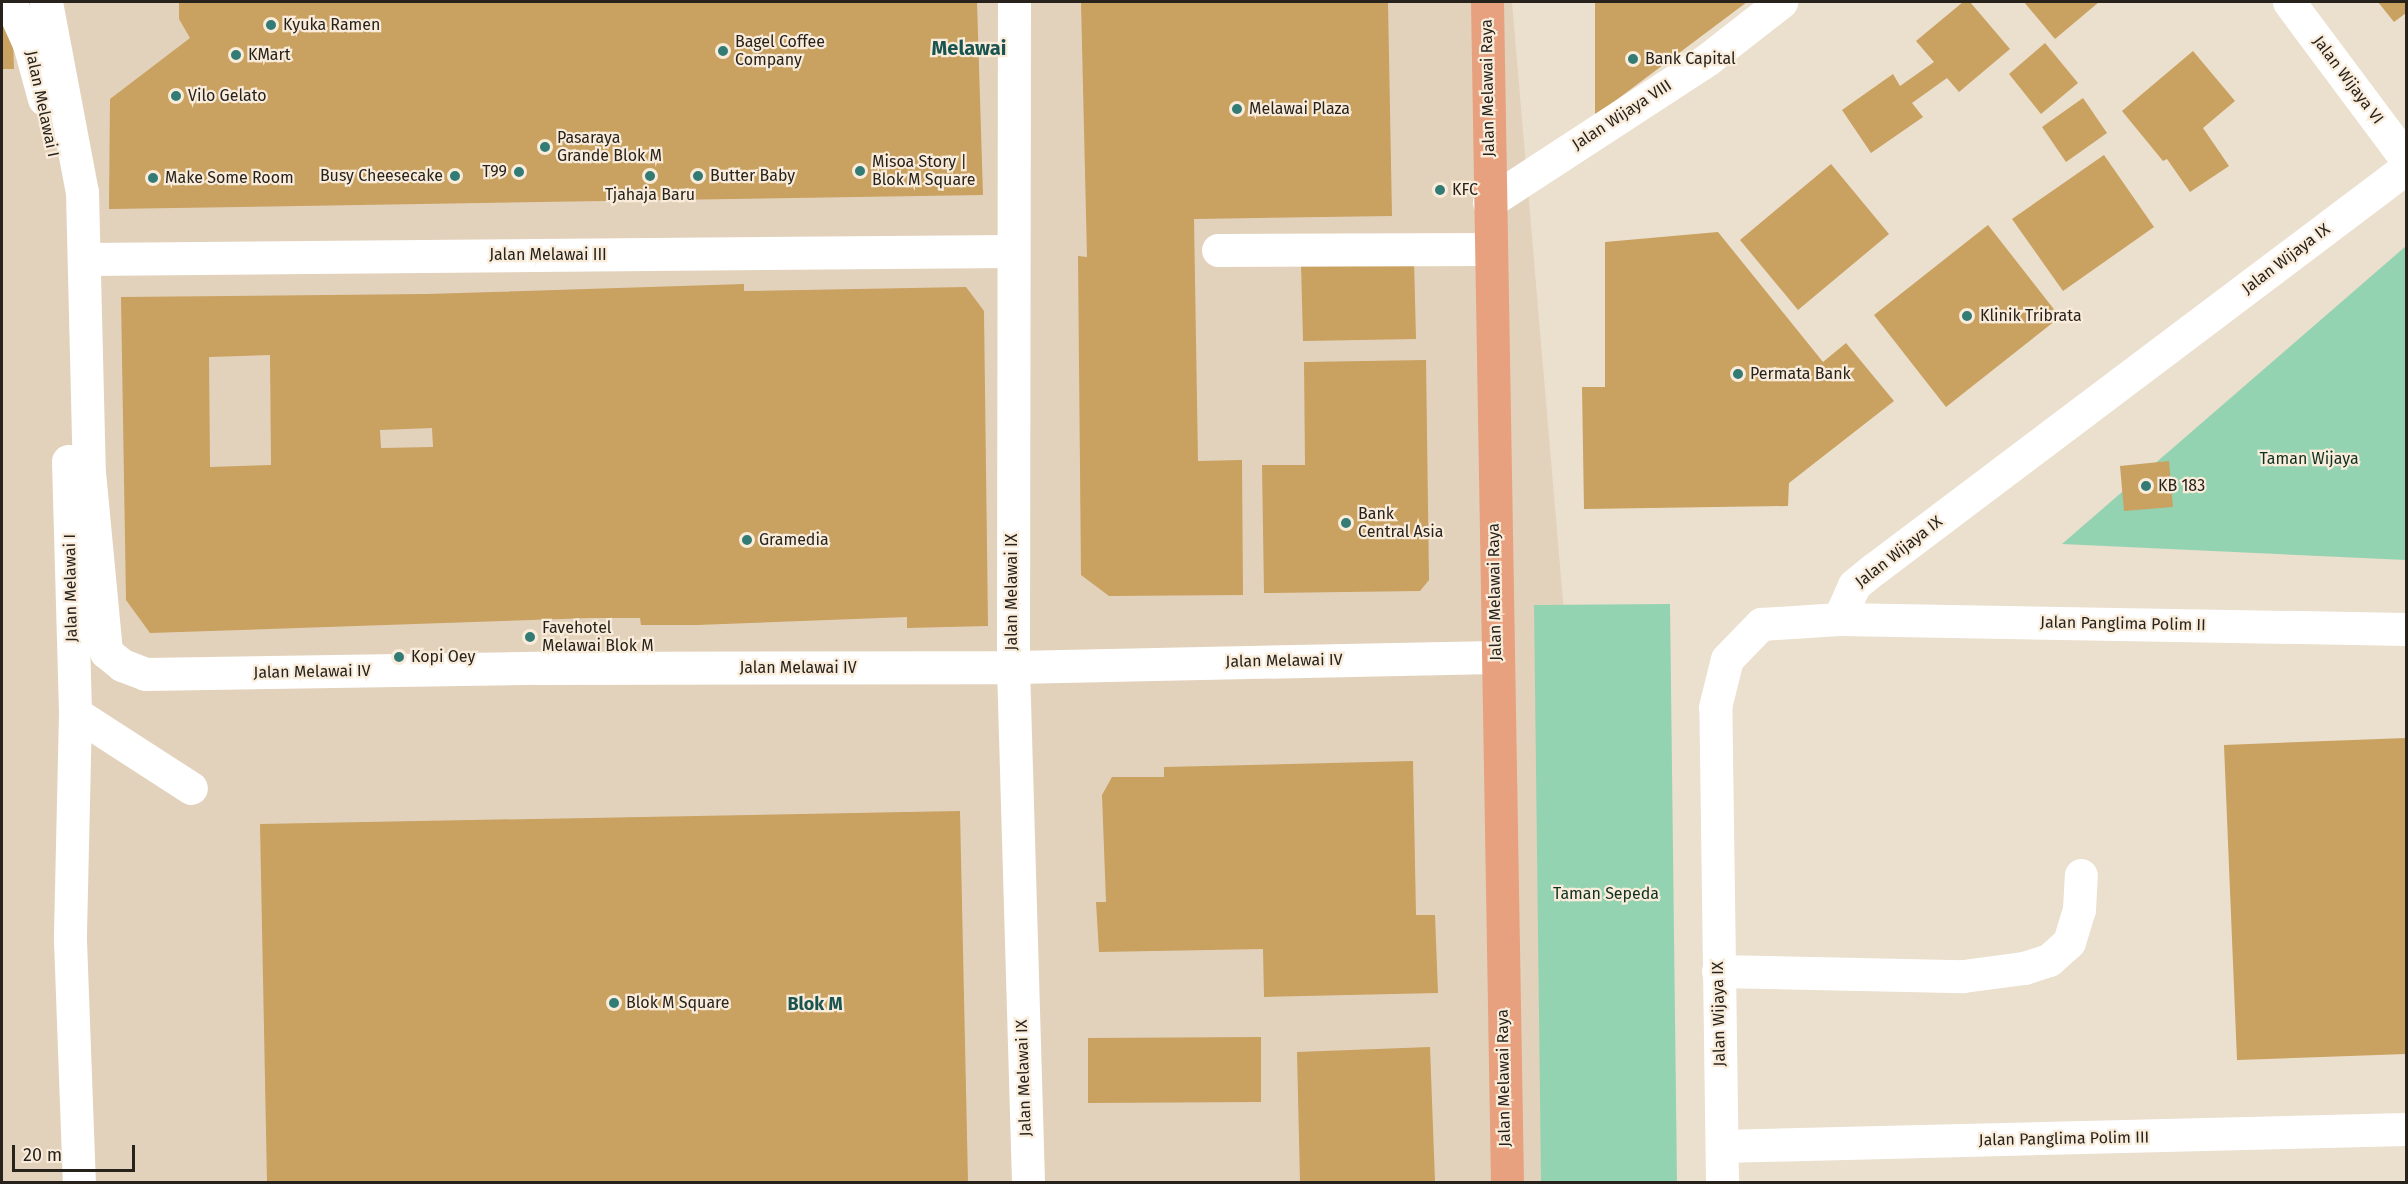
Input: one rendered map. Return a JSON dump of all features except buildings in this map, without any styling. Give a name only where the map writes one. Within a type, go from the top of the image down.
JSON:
[{"type":"main road","name":"Jalan Melawai Raya","points":[[1487,2],[1495,657],[1507,1182]]},
{"type":"street","name":"Jalan Melawai I","points":[[10,2],[29,44],[43,90],[60,193],[75,713],[70,940],[80,1182]]},
{"type":"street","name":"Jalan Melawai I","points":[[45,2],[82,192],[86,259],[89,472],[106,652]]},
{"type":"street","name":"Jalan Melawai IX","points":[[1014,2],[1011,251],[1013,667],[1028,1182]]},
{"type":"street","name":"Jalan Wijaya VIII","points":[[1489,202],[1708,59],[1781,2]]},
{"type":"street","name":"Jalan Wijaya VI","points":[[2289,2],[2406,159]]},
{"type":"street","name":"Jalan Wijaya IX","points":[[1722,1182],[1714,707],[1727,660],[1761,624],[1839,619],[1854,585],[1874,569],[2406,168]]},
{"type":"street","points":[[1218,250],[1491,249]]},
{"type":"street","name":"Jalan Melawai III","points":[[86,259],[1011,251]]},
{"type":"street","name":"Jalan Panglima Polim II","points":[[1839,619],[2406,629]]},
{"type":"street","name":"Jalan Melawai IV","points":[[106,652],[122,665],[145,674],[539,668],[1013,667],[1495,657]]},
{"type":"street","points":[[75,713],[191,788]]},
{"type":"street","points":[[1719,971],[1963,976],[2024,968],[2049,960],[2069,942],[2079,910],[2081,875]]},
{"type":"street","name":"Jalan Panglima Polim III","points":[[1722,1146],[2406,1129]]},
{"type":"shaded area","points":[[2,2],[1512,2],[1576,754],[1663,1182],[2,1182]]},
{"type":"green space","name":"Taman Wijaya","points":[[2406,246],[2406,560],[2062,544]]},
{"type":"green space","name":"Taman Sepeda","points":[[1670,604],[1677,1182],[1541,1182],[1534,605]]},
{"type":"place","name":"Kyuka Ramen","points":[[271,25]]},
{"type":"place","name":"Bagel Coffee Company","points":[[723,51]]},
{"type":"place","name":"KMart","points":[[236,55]]},
{"type":"place","name":"Bank Capital","points":[[1633,59]]},
{"type":"place","name":"Vilo Gelato","points":[[176,96]]},
{"type":"place","name":"Melawai Plaza","points":[[1237,109]]},
{"type":"place","name":"Pasaraya Grande Blok M","points":[[545,147]]},
{"type":"place","name":"Misoa Story | Blok M Square","points":[[860,171]]},
{"type":"place","name":"T99","points":[[519,172]]},
{"type":"place","name":"Busy Cheesecake","points":[[455,176]]},
{"type":"place","name":"Tjahaja Baru","points":[[650,176]]},
{"type":"place","name":"Butter Baby","points":[[698,176]]},
{"type":"place","name":"Make Some Room","points":[[153,178]]},
{"type":"place","name":"KFC","points":[[1440,190]]},
{"type":"place","name":"Klinik Tribrata","points":[[1967,316]]},
{"type":"place","name":"Permata Bank","points":[[1738,374]]},
{"type":"place","name":"KB 183","points":[[2146,486]]},
{"type":"place","name":"Bank Central Asia","points":[[1346,523]]},
{"type":"place","name":"Gramedia","points":[[747,540]]},
{"type":"place","name":"Favehotel Melawai Blok M","points":[[530,637]]},
{"type":"place","name":"Kopi Oey","points":[[399,657]]},
{"type":"place","name":"Blok M Square","points":[[614,1003]]},
{"type":"district","name":"Melawai","points":[[969,48]]},
{"type":"district","name":"Blok M","points":[[815,1004]]}]
